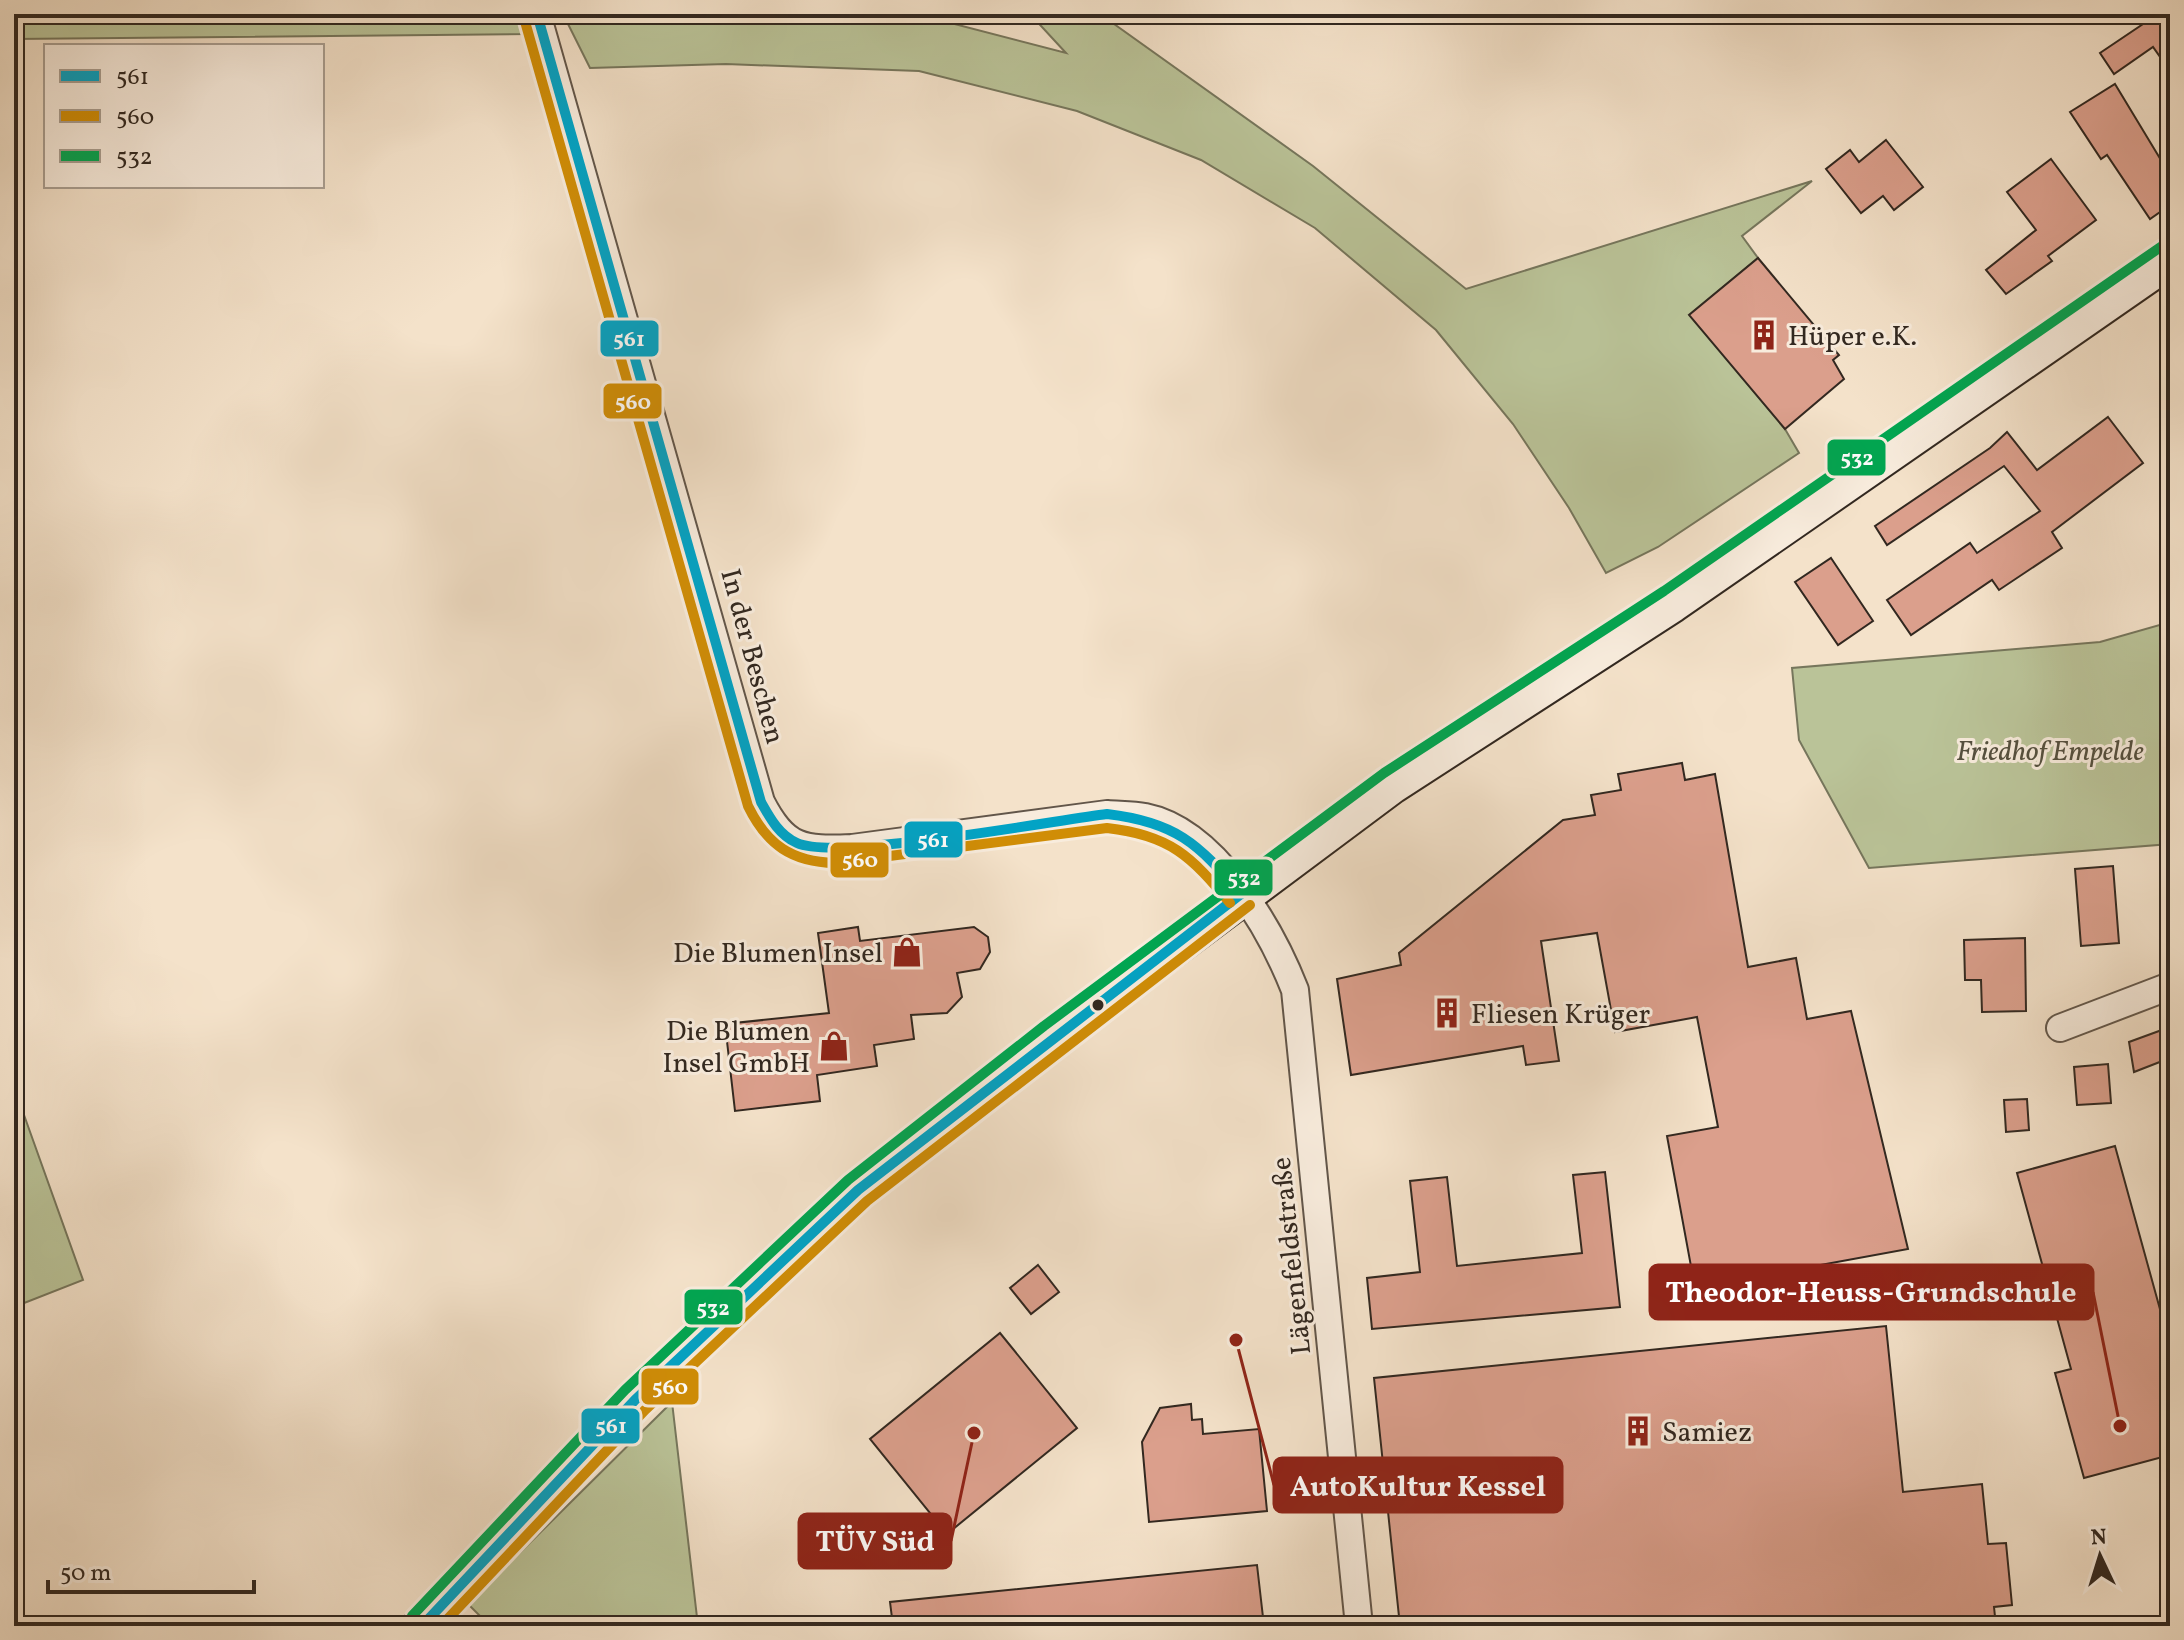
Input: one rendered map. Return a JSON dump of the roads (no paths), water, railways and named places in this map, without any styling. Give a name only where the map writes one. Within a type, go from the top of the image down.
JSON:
[{"type":"street","name":"In der Beschen","points":[[537,14],[761,802],[774,827],[790,842],[814,849],[852,848],[1107,814],[1146,817],[1197,842],[1241,894]]},
{"type":"street","points":[[422,1626],[635,1400],[858,1190],[1241,894],[1392,784],[1672,603],[2170,258]]},
{"type":"street","name":"Lägenfeldstraße","points":[[1241,894],[1261,918],[1295,990],[1359,1626]]},
{"type":"street","points":[[2060,1028],[2170,986]]},
{"type":"place","name":"Hüper e.K.","points":[[1764,335]]},
{"type":"place","name":"Die Blumen Insel","points":[[907,952]]},
{"type":"place","name":"Fliesen Krüger","points":[[1447,1013]]},
{"type":"place","name":"Die Blumen Insel GmbH","points":[[834,1046]]},
{"type":"place","name":"AutoKultur Kessel","points":[[1236,1340]]},
{"type":"place","name":"Theodor-Heuss-Grundschule","points":[[2120,1426]]},
{"type":"place","name":"Samiez","points":[[1638,1431]]},
{"type":"place","name":"TÜV Süd","points":[[974,1433]]},
{"type":"park label","name":"Friedhof Empelde","points":[[2050,750]]}]
